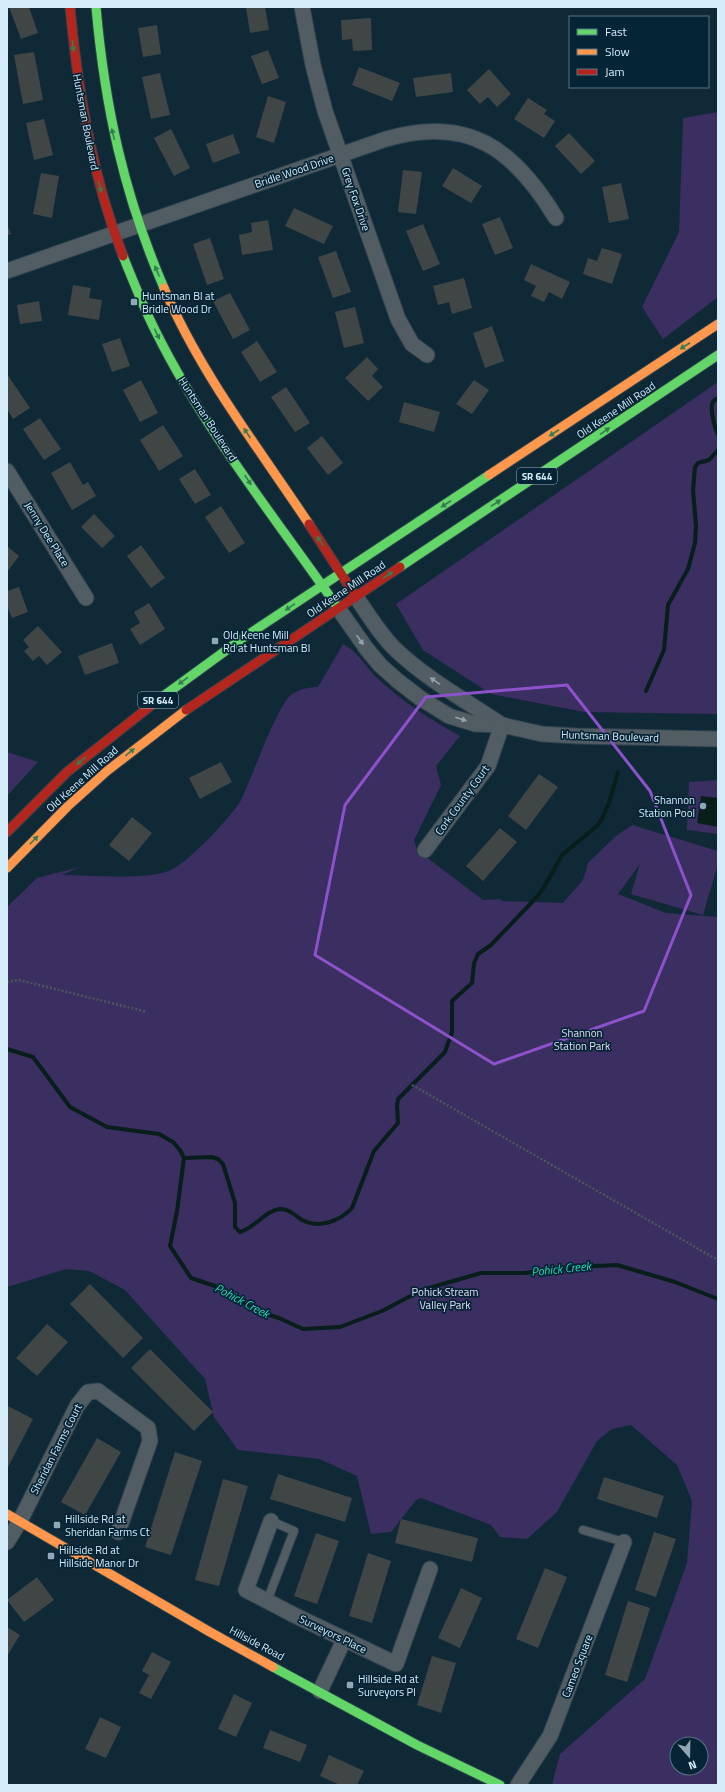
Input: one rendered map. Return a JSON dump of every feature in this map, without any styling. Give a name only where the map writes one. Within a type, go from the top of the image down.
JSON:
[{"type":"street","name":"Huntsman Boulevard","points":[[70,7],[77,79],[92,156],[114,234],[146,311],[181,379],[230,454],[366,648],[380,665],[420,698],[449,716],[475,724],[502,725],[542,734],[718,739]]},
{"type":"street","name":"Huntsman Boulevard","points":[[96,7],[102,76],[109,114],[138,225],[170,300],[203,365],[379,631],[411,664],[433,681],[502,725]]},
{"type":"street","name":"Grey Fox Drive","points":[[302,7],[313,65],[325,111],[401,328],[412,344],[427,355]]},
{"type":"street","name":"Bridle Wood Drive","points":[[7,271],[402,134],[427,131],[452,132],[466,136],[494,148],[515,163],[531,181],[556,218]]},
{"type":"street","name":"Old Keene Mill Road","points":[[7,832],[67,772],[152,704],[243,638],[718,324]]},
{"type":"street","name":"Old Keene Mill Road","points":[[7,868],[68,806],[107,771],[145,740],[191,706],[718,355]]},
{"type":"street","name":"Jenny Dee Place","points":[[8,476],[86,598]]},
{"type":"street","name":"Cork County Court","points":[[425,850],[488,766],[502,725]]},
{"type":"street","name":"Sheridan Farms Court","points":[[7,1542],[20,1521],[77,1406],[88,1392],[98,1391],[148,1428],[150,1441],[118,1532]]},
{"type":"street","name":"Hillside Road","points":[[7,1514],[110,1572],[136,1590],[417,1745],[500,1785]]},
{"type":"street","name":"Surveyors Place","points":[[271,1521],[246,1590],[344,1640],[396,1664],[430,1570]]},
{"type":"street","name":"Cameo Square","points":[[518,1785],[550,1736],[624,1542]]},
{"type":"street","points":[[320,1691],[344,1640]]},
{"type":"lane","points":[[267,1601],[294,1531],[271,1521]]},
{"type":"lane","points":[[583,1530],[624,1542]]},
{"type":"path","points":[[7,982],[19,980],[147,1012]]},
{"type":"path","points":[[412,1085],[584,1185],[718,1260]]},
{"type":"highlighted area","points":[[567,685],[650,791],[691,895],[644,1011],[494,1064],[315,955],[345,805],[426,697]]},
{"type":"green space","points":[[718,112],[718,297],[663,339],[642,307],[679,232],[683,118]]},
{"type":"green space","points":[[718,382],[718,714],[584,712],[491,694],[423,650],[396,604]]},
{"type":"green space","points":[[343,644],[356,654],[375,676],[394,693],[426,716],[460,736],[436,766],[441,785],[414,840],[417,850],[483,900],[502,899],[501,901],[563,903],[583,880],[588,863],[616,836],[632,825],[718,851],[718,864],[703,915],[631,894],[640,864],[618,894],[666,913],[718,917],[718,1785],[552,1785],[560,1754],[645,1679],[687,1563],[692,1501],[677,1465],[631,1425],[612,1429],[597,1441],[557,1512],[527,1539],[500,1537],[491,1525],[421,1498],[416,1500],[391,1532],[371,1534],[357,1476],[319,1459],[238,1450],[214,1417],[205,1379],[125,1290],[89,1271],[66,1269],[7,1287],[7,907],[37,878],[80,867],[62,875],[150,875],[163,873],[180,864],[210,837],[236,807],[241,800],[272,726],[286,700],[292,694],[308,688],[318,687]]},
{"type":"green space","points":[[7,752],[38,762],[7,796]]},
{"type":"green space","name":"Shannon Station Pool","points":[[718,780],[718,834],[687,830],[689,782]]},
{"type":"shaded area","points":[[701,796],[718,798],[718,827],[697,823]]},
{"type":"building","points":[[9,7],[29,7],[38,33],[21,39]]},
{"type":"building","points":[[246,7],[265,7],[269,30],[250,33]]},
{"type":"building","points":[[371,18],[372,50],[353,51],[352,39],[342,40],[341,20]]},
{"type":"building","points":[[157,25],[161,54],[143,57],[138,28]]},
{"type":"building","points":[[268,50],[279,78],[262,84],[251,56]]},
{"type":"building","points":[[34,52],[43,100],[23,104],[14,55]]},
{"type":"building","points":[[359,67],[400,83],[392,101],[352,85]]},
{"type":"building","points":[[489,69],[511,94],[497,107],[488,97],[480,104],[467,90]]},
{"type":"building","points":[[160,73],[170,115],[151,119],[142,77]]},
{"type":"building","points":[[451,73],[453,92],[416,97],[413,78]]},
{"type":"building","points":[[268,96],[286,102],[274,143],[256,137]]},
{"type":"building","points":[[528,98],[547,110],[544,114],[555,121],[544,138],[514,119]]},
{"type":"building","points":[[44,119],[53,155],[34,160],[26,123]]},
{"type":"building","points":[[171,129],[190,168],[174,176],[154,138]]},
{"type":"building","points":[[569,133],[595,161],[581,174],[555,146]]},
{"type":"building","points":[[233,134],[240,153],[213,163],[206,144]]},
{"type":"building","points":[[453,168],[482,186],[471,203],[442,186]]},
{"type":"building","points":[[403,170],[422,172],[416,214],[398,212]]},
{"type":"building","points":[[41,173],[59,176],[52,218],[33,214]]},
{"type":"building","points":[[621,183],[629,219],[609,223],[602,187]]},
{"type":"building","points":[[294,208],[333,226],[324,244],[285,226]]},
{"type":"building","points":[[500,217],[513,248],[495,255],[482,224]]},
{"type":"building","points":[[268,220],[273,250],[242,255],[239,235],[252,232],[251,223]]},
{"type":"building","points":[[7,224],[11,234],[7,235]]},
{"type":"building","points":[[423,224],[440,264],[423,271],[406,231]]},
{"type":"building","points":[[210,238],[224,279],[207,285],[193,244]]},
{"type":"building","points":[[602,248],[622,254],[612,284],[583,274],[588,258],[597,261]]},
{"type":"building","points":[[336,251],[351,292],[333,298],[318,257]]},
{"type":"building","points":[[531,264],[570,282],[562,299],[549,292],[544,302],[531,296],[536,286],[524,280]]},
{"type":"building","points":[[464,278],[472,308],[452,314],[449,302],[438,305],[433,286]]},
{"type":"building","points":[[73,285],[91,288],[89,298],[102,300],[99,320],[68,315]]},
{"type":"building","points":[[230,293],[250,330],[233,339],[213,301]]},
{"type":"building","points":[[39,301],[42,321],[20,324],[17,305]]},
{"type":"building","points":[[355,307],[364,343],[344,348],[335,312]]},
{"type":"building","points":[[492,326],[504,361],[485,368],[473,333]]},
{"type":"building","points":[[120,338],[130,366],[112,372],[102,344]]},
{"type":"building","points":[[257,341],[277,372],[260,382],[241,352]]},
{"type":"building","points":[[367,357],[378,369],[372,376],[383,387],[368,401],[345,378]]},
{"type":"building","points":[[7,374],[30,408],[13,419],[7,409]]},
{"type":"building","points":[[141,380],[158,413],[140,422],[123,390]]},
{"type":"building","points":[[474,380],[489,390],[472,414],[456,404]]},
{"type":"building","points":[[286,387],[310,423],[295,432],[271,397]]},
{"type":"building","points":[[404,402],[440,412],[434,432],[399,422]]},
{"type":"building","points":[[40,418],[61,449],[44,460],[23,429]]},
{"type":"building","points":[[163,425],[183,456],[159,471],[140,440]]},
{"type":"building","points":[[322,436],[343,463],[328,475],[307,448]]},
{"type":"building","points":[[70,462],[83,485],[88,482],[96,496],[72,510],[51,473]]},
{"type":"building","points":[[195,469],[211,495],[195,504],[179,479]]},
{"type":"building","points":[[221,506],[245,543],[229,553],[205,517]]},
{"type":"building","points":[[94,514],[115,536],[102,548],[81,527]]},
{"type":"building","points":[[141,545],[165,578],[151,588],[127,556]]},
{"type":"building","points":[[7,546],[19,556],[7,572]]},
{"type":"building","points":[[19,587],[28,612],[12,618],[7,606],[7,591]]},
{"type":"building","points":[[149,603],[165,629],[140,645],[130,629],[140,623],[134,612]]},
{"type":"building","points":[[38,626],[62,652],[47,665],[39,656],[33,661],[24,651],[29,647],[23,640]]},
{"type":"building","points":[[112,643],[119,663],[85,675],[78,656]]},
{"type":"building","points":[[221,762],[232,782],[200,799],[189,778]]},
{"type":"building","points":[[539,774],[558,787],[526,830],[508,816]]},
{"type":"building","points":[[132,817],[152,833],[129,861],[109,845]]},
{"type":"building","points":[[500,828],[517,842],[483,881],[466,866]]},
{"type":"building","points":[[90,1284],[143,1338],[123,1358],[70,1304]]},
{"type":"building","points":[[47,1324],[68,1342],[37,1376],[16,1358]]},
{"type":"building","points":[[150,1349],[213,1412],[194,1431],[131,1368]]},
{"type":"building","points":[[8,1406],[33,1419],[7,1469],[7,1408]]},
{"type":"building","points":[[97,1438],[121,1452],[85,1515],[61,1502]]},
{"type":"building","points":[[175,1452],[202,1461],[171,1555],[145,1547]]},
{"type":"building","points":[[278,1474],[352,1498],[345,1522],[270,1499]]},
{"type":"building","points":[[604,1477],[664,1496],[657,1518],[597,1499]]},
{"type":"building","points":[[223,1479],[248,1486],[219,1586],[195,1580]]},
{"type":"building","points":[[401,1519],[478,1538],[472,1562],[395,1543]]},
{"type":"building","points":[[654,1532],[676,1539],[656,1597],[635,1590]]},
{"type":"building","points":[[316,1533],[339,1541],[317,1604],[294,1596]]},
{"type":"building","points":[[368,1553],[391,1561],[372,1623],[349,1616]]},
{"type":"building","points":[[545,1568],[567,1577],[538,1648],[516,1639]]},
{"type":"building","points":[[37,1577],[54,1600],[24,1622],[7,1600]]},
{"type":"building","points":[[461,1588],[482,1598],[460,1648],[438,1638]]},
{"type":"building","points":[[628,1601],[650,1608],[627,1682],[605,1675]]},
{"type":"building","points":[[7,1627],[20,1635],[7,1656]]},
{"type":"building","points":[[152,1652],[171,1662],[151,1699],[139,1693],[149,1675],[142,1671]]},
{"type":"building","points":[[432,1656],[456,1663],[441,1713],[417,1705]]},
{"type":"building","points":[[234,1694],[252,1703],[236,1737],[218,1729]]},
{"type":"building","points":[[100,1717],[121,1727],[106,1758],[85,1749]]},
{"type":"building","points":[[270,1730],[307,1745],[300,1762],[263,1748]]},
{"type":"building","points":[[329,1755],[364,1771],[357,1785],[340,1785],[320,1776]]},
{"type":"waterway","points":[[718,398],[713,401],[712,405],[714,423],[718,434]]},
{"type":"waterway","points":[[646,691],[664,650],[668,605],[688,569],[695,543],[696,526],[693,490],[695,467],[698,463],[709,460],[718,450]]},
{"type":"waterway","points":[[184,1158],[211,1157],[218,1159],[223,1164],[235,1203],[235,1227],[240,1232],[251,1227],[270,1212],[280,1209],[289,1211],[302,1220],[315,1224],[322,1224],[335,1220],[347,1213],[352,1208],[374,1151],[398,1123],[398,1099],[445,1052],[452,1032],[452,1001],[472,983],[474,963],[478,954],[491,945],[535,899],[543,889],[562,855],[597,826],[609,803],[618,772]]},
{"type":"waterway","name":"Pohick Creek","points":[[7,1049],[33,1057],[70,1107],[107,1127],[159,1134],[173,1142],[180,1150],[184,1158],[177,1211],[170,1246],[191,1278],[221,1288],[256,1311],[279,1318],[303,1329],[340,1327],[382,1311],[422,1290],[481,1273],[525,1273],[572,1267],[617,1265],[675,1282],[718,1299]]},
{"type":"traffic: fast","points":[[96,7],[105,80],[118,150],[138,219],[164,288]]},
{"type":"traffic: fast","points":[[123,256],[152,325],[197,406],[219,440],[338,608]]},
{"type":"traffic: fast","points":[[400,567],[718,355]]},
{"type":"traffic: fast","points":[[158,700],[243,638],[489,475]]},
{"type":"traffic: fast","points":[[273,1667],[417,1745],[500,1785]]},
{"type":"traffic: slow","points":[[164,288],[178,319],[212,380],[309,524]]},
{"type":"traffic: slow","points":[[489,475],[718,324]]},
{"type":"traffic: slow","points":[[7,868],[68,806],[107,771],[186,710]]},
{"type":"traffic: slow","points":[[7,1514],[273,1667]]},
{"type":"traffic: jam","points":[[70,7],[77,71],[88,133],[103,195],[123,256]]},
{"type":"traffic: jam","points":[[309,524],[356,597]]},
{"type":"traffic: jam","points":[[186,710],[400,567]]},
{"type":"traffic: jam","points":[[7,832],[67,772],[158,700]]},
{"type":"place","name":"Huntsman Bl at Bridle Wood Dr","points":[[134,302]]},
{"type":"place","name":"Old Keene Mill Rd at Huntsman Bl","points":[[215,641]]},
{"type":"place","name":"Shannon Station Pool","points":[[703,806]]},
{"type":"place","name":"Hillside Rd at Sheridan Farms Ct","points":[[57,1525]]},
{"type":"place","name":"Hillside Rd at Hillside Manor Dr","points":[[51,1556]]},
{"type":"place","name":"Hillside Rd at Surveyors Pl","points":[[350,1685]]},
{"type":"park label","name":"Shannon Station Park","points":[[582,1039]]},
{"type":"park label","name":"Pohick Stream Valley Park","points":[[445,1298]]}]
